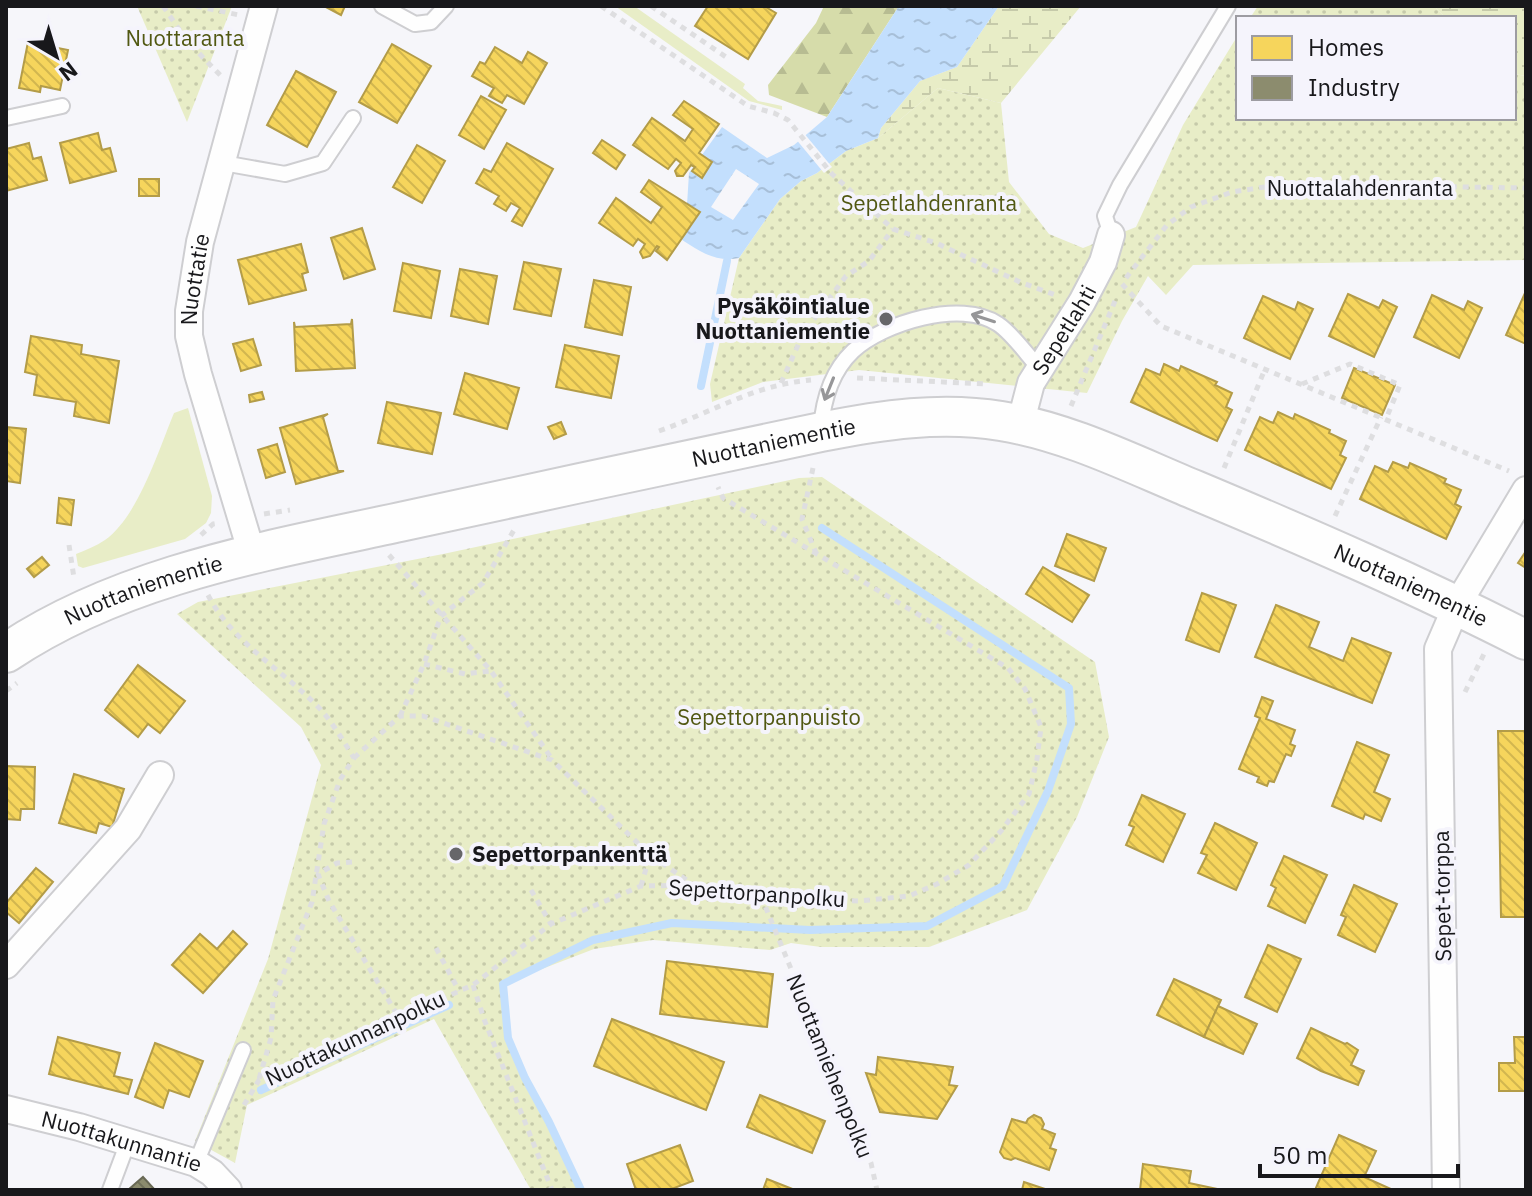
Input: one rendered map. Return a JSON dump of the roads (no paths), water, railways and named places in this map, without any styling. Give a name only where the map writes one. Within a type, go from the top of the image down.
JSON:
[{"type":"main road","name":"Nuottaniementie","points":[[6,653],[57,622],[106,599],[252,554],[817,450],[881,420],[948,416],[1001,421],[1083,443],[1278,525],[1450,620],[1526,640]]},
{"type":"street","name":"Nuottatie","points":[[252,554],[189,336],[191,287],[200,242],[242,93],[254,11]]},
{"type":"street","name":"Sepetlahti","points":[[1020,425],[1027,393],[1082,302],[1103,262],[1111,235]]},
{"type":"street","points":[[1450,620],[1519,481]]},
{"type":"street","name":"Sepet-torppa","points":[[1446,1190],[1438,649],[1450,620]]},
{"type":"street","points":[[6,965],[128,829],[160,775]]},
{"type":"street","name":"Nuottakunnantie","points":[[6,1109],[196,1163],[212,1173],[228,1190]]},
{"type":"lane","points":[[382,6],[415,24],[431,22],[446,6]]},
{"type":"lane","points":[[1111,235],[1105,216],[1120,185],[1228,6]]},
{"type":"lane","points":[[6,118],[62,106]]},
{"type":"lane","points":[[223,163],[285,174],[323,163],[353,118]]},
{"type":"lane","points":[[817,450],[823,407],[833,378],[853,351],[879,332],[929,315],[970,314],[997,323],[1040,369]]},
{"type":"lane","name":"Nuottakunnanpolku","points":[[196,1163],[243,1050]]},
{"type":"lane","points":[[110,1190],[128,1142]]},
{"type":"water","points":[[899,6],[999,6],[957,67],[920,81],[881,128],[878,138],[846,151],[780,199],[739,258],[710,256],[669,231],[687,205],[689,173],[722,127],[767,158],[794,145],[827,117]],"holes":[[[736,169],[759,184],[733,220],[711,207]]]},
{"type":"waterway","points":[[701,386],[727,261]]},
{"type":"waterway","points":[[581,1190],[508,1038],[503,984],[593,940],[672,923],[810,930],[927,926],[1003,886],[1048,791],[1071,724],[1069,688],[822,528]]},
{"type":"waterway","points":[[261,1090],[449,1005]]},
{"type":"place","name":"Pysäköintialue Nuottaniementie","points":[[886,319]]},
{"type":"place","name":"Sepettorpankenttä","points":[[456,854]]},
{"type":"park label","name":"Nuottaranta","points":[[185,38]]},
{"type":"park label","name":"Sepetlahdenranta","points":[[929,203]]},
{"type":"park label","name":"Sepettorpanpuisto","points":[[769,717]]}]
